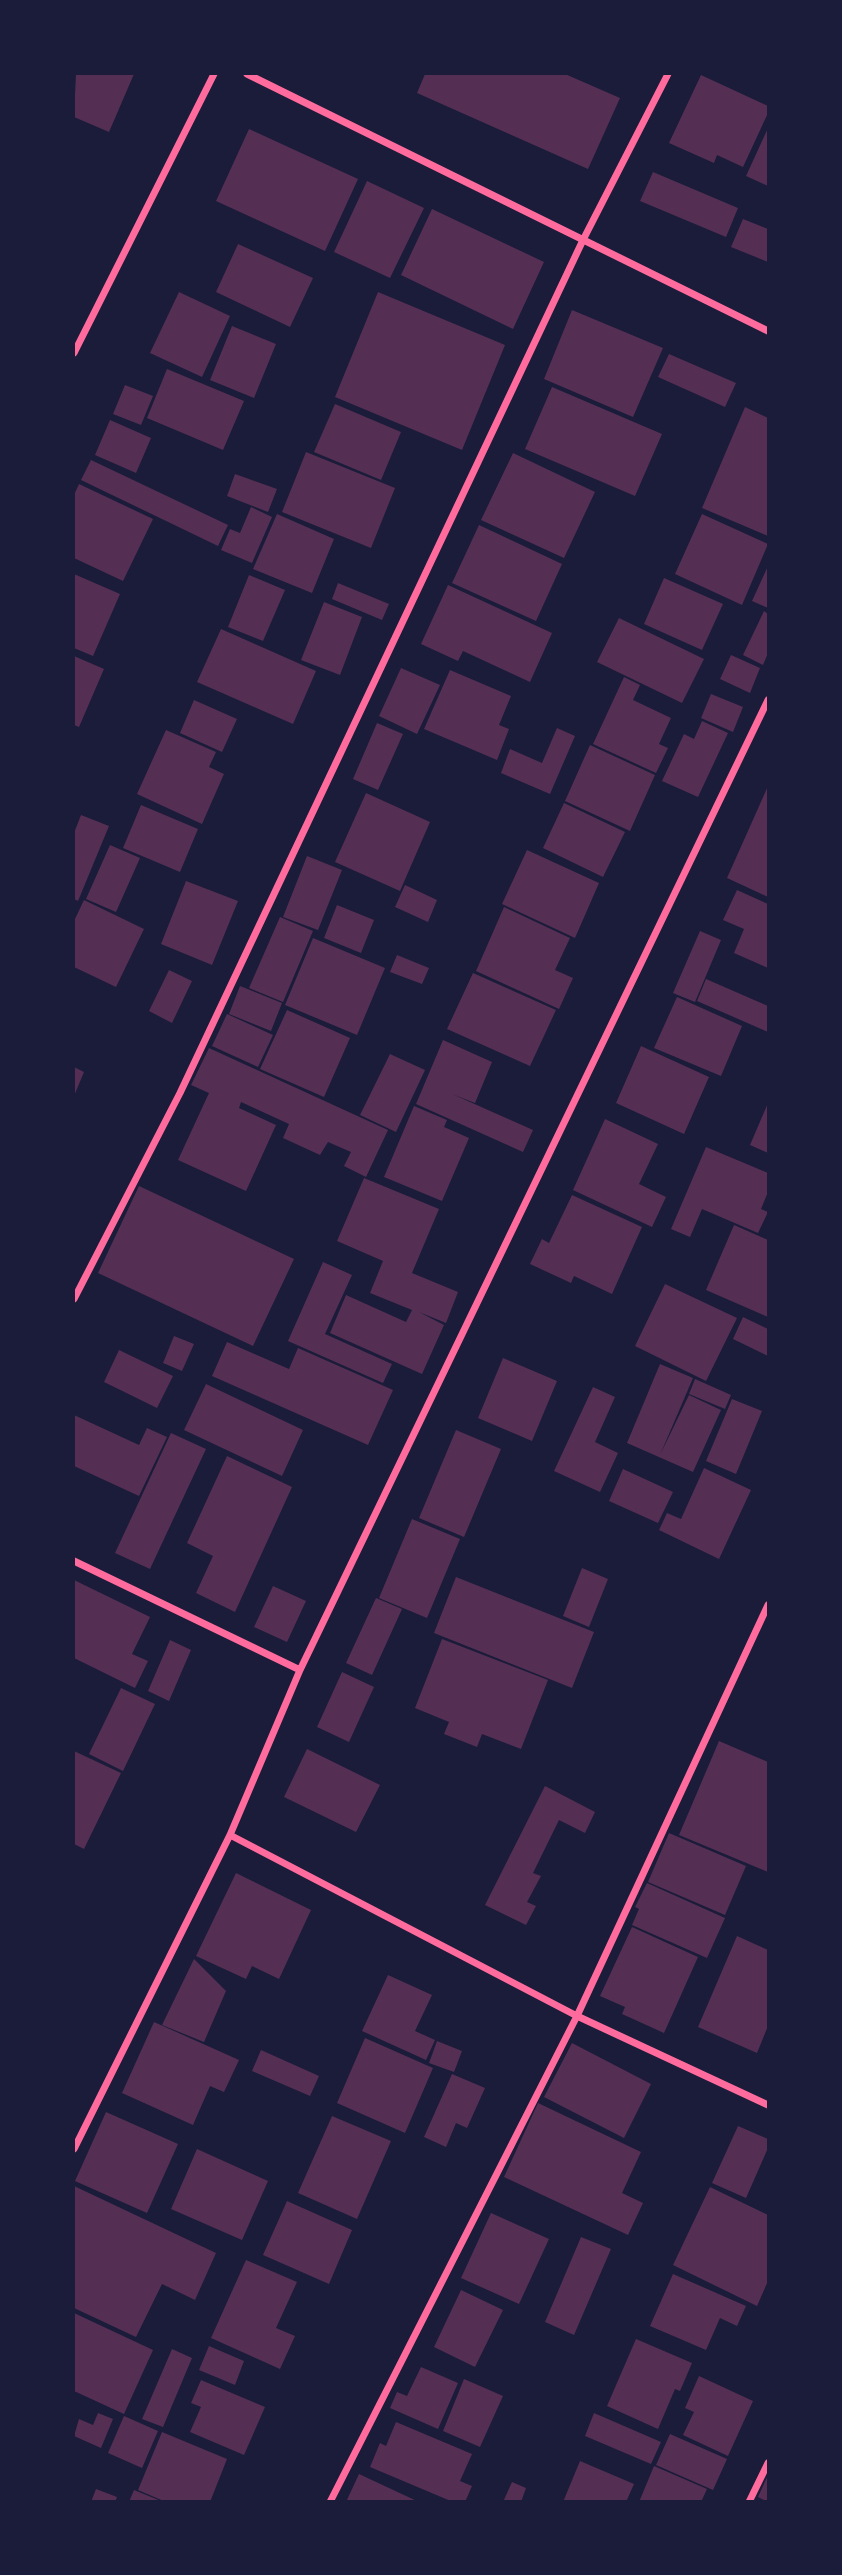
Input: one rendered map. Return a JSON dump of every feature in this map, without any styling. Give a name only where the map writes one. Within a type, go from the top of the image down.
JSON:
[{"type":"street","points":[[74,353],[214,74]]},
{"type":"street","points":[[247,74],[768,331]]},
{"type":"street","points":[[74,1299],[180,1093],[583,240],[668,74]]},
{"type":"street","points":[[74,2149],[230,1835],[299,1670],[768,700]]},
{"type":"street","points":[[74,1561],[299,1670]]},
{"type":"street","points":[[330,2501],[577,2016],[768,1605]]},
{"type":"street","points":[[230,1835],[577,2016],[768,2105]]},
{"type":"street","points":[[749,2501],[768,2463]]},
{"type":"building","points":[[76,74],[134,74],[109,132],[74,117]]},
{"type":"building","points":[[425,74],[565,74],[620,98],[588,169],[417,93]]},
{"type":"building","points":[[701,75],[768,106],[768,113],[743,167],[717,155],[714,163],[669,143]]},
{"type":"building","points":[[768,128],[768,186],[746,176]]},
{"type":"building","points":[[249,129],[358,179],[325,251],[216,201]]},
{"type":"building","points":[[653,172],[738,208],[726,237],[640,201]]},
{"type":"building","points":[[367,181],[424,208],[390,278],[334,252]]},
{"type":"building","points":[[432,209],[544,262],[513,329],[401,275]]},
{"type":"building","points":[[743,219],[768,229],[768,262],[731,247]]},
{"type":"building","points":[[238,244],[313,278],[290,327],[216,292]]},
{"type":"building","points":[[179,292],[230,316],[202,377],[150,353]]},
{"type":"building","points":[[378,292],[505,345],[462,450],[335,397]]},
{"type":"building","points":[[572,310],[663,348],[633,417],[544,379]]},
{"type":"building","points":[[232,326],[276,344],[254,398],[210,380]]},
{"type":"building","points":[[669,354],[736,383],[725,407],[658,377]]},
{"type":"building","points":[[167,369],[244,401],[223,450],[147,418]]},
{"type":"building","points":[[125,385],[153,396],[141,425],[113,414]]},
{"type":"building","points":[[552,387],[662,434],[635,496],[525,449]]},
{"type":"building","points":[[335,404],[401,432],[381,480],[314,452]]},
{"type":"building","points":[[745,407],[768,418],[768,536],[702,508]]},
{"type":"building","points":[[110,420],[151,438],[136,473],[95,455]]},
{"type":"building","points":[[306,452],[395,488],[371,548],[282,512]]},
{"type":"building","points":[[513,453],[595,492],[564,558],[481,520]]},
{"type":"building","points":[[91,460],[228,525],[218,546],[81,480]]},
{"type":"building","points":[[235,474],[277,489],[268,512],[227,496]]},
{"type":"building","points":[[79,484],[153,519],[123,581],[74,558],[74,495]]},
{"type":"building","points":[[251,507],[272,517],[252,563],[221,550],[230,529],[240,533]]},
{"type":"building","points":[[277,514],[334,539],[312,593],[253,569]]},
{"type":"building","points":[[702,514],[768,544],[742,605],[675,574]]},
{"type":"building","points":[[479,525],[562,564],[536,621],[452,583]]},
{"type":"building","points":[[768,566],[768,608],[752,601]]},
{"type":"building","points":[[74,574],[120,594],[93,656],[74,648]]},
{"type":"building","points":[[249,575],[285,590],[263,641],[228,627]]},
{"type":"building","points":[[664,578],[723,604],[702,650],[644,624]]},
{"type":"building","points":[[338,583],[389,604],[382,620],[332,599]]},
{"type":"building","points":[[448,585],[552,633],[530,682],[463,651],[458,661],[421,644]]},
{"type":"building","points":[[324,602],[362,617],[340,675],[301,660]]},
{"type":"building","points":[[764,611],[768,614],[768,653],[763,665],[743,655]]},
{"type":"building","points":[[619,618],[704,659],[682,703],[597,662]]},
{"type":"building","points":[[221,629],[316,671],[293,724],[197,682]]},
{"type":"building","points":[[731,655],[760,668],[750,693],[720,679]]},
{"type":"building","points":[[74,656],[104,669],[79,727],[74,725]]},
{"type":"building","points":[[401,668],[440,685],[417,734],[379,716]]},
{"type":"building","points":[[450,670],[511,696],[499,725],[509,729],[497,760],[424,729]]},
{"type":"building","points":[[624,677],[640,685],[633,700],[671,718],[659,744],[668,748],[656,773],[593,744]]},
{"type":"building","points":[[711,694],[743,707],[733,732],[701,718]]},
{"type":"building","points":[[194,700],[237,719],[222,752],[180,733]]},
{"type":"building","points":[[702,721],[728,733],[698,797],[662,781],[684,734],[694,739]]},
{"type":"building","points":[[377,723],[403,734],[378,790],[353,779]]},
{"type":"building","points":[[557,728],[575,736],[550,794],[501,773],[510,749],[542,763]]},
{"type":"building","points":[[166,730],[216,752],[209,767],[224,774],[202,824],[137,794]]},
{"type":"building","points":[[590,745],[655,775],[630,831],[565,801]]},
{"type":"building","points":[[768,786],[768,897],[727,878]]},
{"type":"building","points":[[366,793],[430,822],[400,891],[335,862]]},
{"type":"building","points":[[564,803],[625,832],[603,877],[543,848]]},
{"type":"building","points":[[141,805],[198,829],[180,872],[123,848]]},
{"type":"building","points":[[81,815],[109,826],[78,901],[74,899],[74,833]]},
{"type":"building","points":[[110,845],[140,858],[116,912],[86,899]]},
{"type":"building","points":[[527,850],[599,883],[575,938],[502,904]]},
{"type":"building","points":[[307,856],[342,870],[318,930],[283,917]]},
{"type":"building","points":[[186,881],[238,901],[212,965],[161,944]]},
{"type":"building","points":[[405,885],[437,900],[428,922],[395,907]]},
{"type":"building","points":[[737,890],[768,904],[768,968],[734,953],[744,929],[723,920]]},
{"type":"building","points":[[84,900],[144,929],[116,987],[74,967],[74,921]]},
{"type":"building","points":[[337,905],[374,920],[361,953],[324,938]]},
{"type":"building","points":[[504,907],[570,938],[555,970],[573,978],[559,1009],[476,971]]},
{"type":"building","points":[[280,917],[313,931],[283,1002],[249,988]]},
{"type":"building","points":[[700,931],[721,940],[695,1002],[673,993]]},
{"type":"building","points":[[313,938],[385,968],[357,1035],[285,1005]]},
{"type":"building","points":[[397,955],[429,968],[422,984],[390,972]]},
{"type":"building","points":[[169,970],[192,981],[172,1023],[149,1011]]},
{"type":"building","points":[[473,973],[556,1010],[530,1066],[447,1029]]},
{"type":"building","points":[[706,979],[768,1006],[768,1032],[697,1001]]},
{"type":"building","points":[[240,986],[282,1003],[271,1031],[229,1014]]},
{"type":"building","points":[[677,997],[742,1026],[721,1076],[654,1048]]},
{"type":"building","points":[[287,1010],[350,1038],[324,1097],[260,1069]]},
{"type":"building","points":[[227,1014],[273,1035],[258,1067],[212,1046]]},
{"type":"building","points":[[443,1040],[492,1062],[475,1103],[452,1094],[533,1130],[523,1152],[416,1104]]},
{"type":"building","points":[[641,1046],[709,1077],[684,1134],[616,1103]]},
{"type":"building","points":[[209,1048],[388,1130],[366,1177],[344,1166],[351,1152],[328,1142],[320,1155],[283,1138],[289,1124],[241,1102],[239,1108],[276,1125],[246,1191],[178,1160],[209,1093],[191,1085]]},
{"type":"building","points":[[390,1054],[425,1070],[396,1132],[360,1115]]},
{"type":"building","points":[[74,1067],[84,1072],[74,1096]]},
{"type":"building","points":[[768,1103],[768,1153],[750,1145]]},
{"type":"building","points":[[414,1106],[447,1120],[444,1127],[469,1138],[442,1201],[384,1177]]},
{"type":"building","points":[[605,1119],[658,1144],[639,1184],[666,1197],[652,1227],[573,1190]]},
{"type":"building","points":[[706,1147],[768,1173],[768,1192],[761,1209],[768,1212],[758,1233],[702,1209],[690,1237],[671,1229]]},
{"type":"building","points":[[364,1178],[439,1209],[412,1273],[458,1292],[446,1323],[419,1312],[444,1325],[422,1374],[330,1333],[346,1295],[406,1322],[412,1310],[370,1293],[383,1261],[337,1241]]},
{"type":"building","points":[[139,1186],[294,1259],[253,1346],[98,1273]]},
{"type":"building","points":[[572,1195],[642,1227],[612,1294],[574,1276],[571,1283],[530,1264],[542,1239],[549,1243]]},
{"type":"building","points":[[734,1225],[768,1240],[768,1317],[706,1290]]},
{"type":"building","points":[[323,1262],[352,1275],[325,1334],[392,1364],[383,1383],[288,1341]]},
{"type":"building","points":[[665,1284],[737,1318],[706,1381],[635,1346]]},
{"type":"building","points":[[743,1317],[768,1329],[768,1356],[733,1339]]},
{"type":"building","points":[[174,1336],[194,1344],[182,1371],[163,1363]]},
{"type":"building","points":[[227,1342],[289,1369],[298,1348],[393,1390],[368,1445],[212,1376]]},
{"type":"building","points":[[119,1350],[173,1376],[157,1408],[104,1382]]},
{"type":"building","points":[[503,1358],[557,1381],[532,1441],[478,1418]]},
{"type":"building","points":[[660,1364],[693,1378],[660,1455],[689,1395],[721,1410],[693,1472],[627,1443]]},
{"type":"building","points":[[695,1379],[731,1395],[725,1409],[689,1394]]},
{"type":"building","points":[[206,1384],[303,1430],[282,1476],[184,1430]]},
{"type":"building","points":[[593,1387],[615,1397],[595,1442],[618,1453],[600,1492],[554,1471]]},
{"type":"building","points":[[732,1399],[762,1411],[736,1474],[706,1461]]},
{"type":"building","points":[[74,1415],[139,1445],[147,1428],[167,1437],[139,1496],[74,1466]]},
{"type":"building","points":[[456,1430],[501,1449],[464,1537],[419,1518]]},
{"type":"building","points":[[171,1433],[206,1449],[150,1569],[115,1553]]},
{"type":"building","points":[[227,1456],[292,1487],[235,1612],[196,1593],[213,1556],[187,1543]]},
{"type":"building","points":[[704,1468],[751,1490],[719,1559],[659,1530],[667,1513],[681,1519]]},
{"type":"building","points":[[623,1469],[673,1492],[658,1523],[609,1501]]},
{"type":"building","points":[[412,1519],[460,1539],[427,1618],[379,1598]]},
{"type":"building","points":[[582,1568],[608,1579],[589,1627],[563,1616]]},
{"type":"building","points":[[456,1577],[594,1632],[572,1688],[434,1633]]},
{"type":"building","points":[[74,1580],[150,1617],[132,1654],[148,1661],[135,1688],[74,1658]]},
{"type":"building","points":[[273,1586],[306,1601],[287,1642],[254,1627]]},
{"type":"building","points":[[376,1598],[402,1609],[372,1675],[346,1663]]},
{"type":"building","points":[[442,1639],[548,1680],[521,1749],[482,1734],[477,1747],[444,1734],[449,1722],[415,1708]]},
{"type":"building","points":[[170,1640],[191,1650],[169,1701],[148,1691]]},
{"type":"building","points":[[342,1672],[374,1687],[349,1742],[317,1727]]},
{"type":"building","points":[[121,1688],[155,1704],[123,1771],[89,1754]]},
{"type":"building","points":[[719,1741],[768,1762],[768,1872],[679,1835]]},
{"type":"building","points":[[307,1749],[380,1785],[356,1832],[284,1797]]},
{"type":"building","points":[[74,1751],[121,1773],[84,1849],[74,1844]]},
{"type":"building","points":[[545,1786],[595,1812],[585,1833],[559,1820],[533,1873],[541,1876],[527,1902],[536,1906],[526,1925],[485,1905]]},
{"type":"building","points":[[669,1833],[746,1866],[725,1915],[648,1882]]},
{"type":"building","points":[[236,1873],[311,1910],[279,1979],[252,1966],[246,1979],[196,1956]]},
{"type":"building","points":[[647,1883],[725,1918],[707,1958],[632,1925],[639,1909],[635,1907]]},
{"type":"building","points":[[632,1927],[698,1957],[664,2033],[622,2014],[625,2007],[600,1996]]},
{"type":"building","points":[[737,1936],[768,1950],[768,2026],[757,2053],[698,2027]]},
{"type":"building","points":[[194,1959],[226,1991],[204,2042],[162,2025]]},
{"type":"building","points":[[388,1975],[432,1995],[415,2031],[435,2040],[426,2060],[362,2031]]},
{"type":"building","points":[[154,2022],[239,2060],[224,2092],[210,2086],[193,2125],[122,2093]]},
{"type":"building","points":[[365,2038],[433,2068],[405,2133],[337,2103]]},
{"type":"building","points":[[437,2041],[462,2051],[454,2072],[429,2063]]},
{"type":"building","points":[[572,2043],[651,2084],[624,2138],[544,2097]]},
{"type":"building","points":[[261,2050],[319,2076],[310,2096],[252,2071]]},
{"type":"building","points":[[452,2074],[485,2088],[467,2128],[456,2123],[446,2147],[424,2137]]},
{"type":"building","points":[[538,2103],[641,2152],[622,2193],[643,2203],[628,2235],[504,2177]]},
{"type":"building","points":[[106,2112],[178,2144],[147,2213],[75,2181]]},
{"type":"building","points":[[332,2116],[391,2141],[357,2219],[298,2193]]},
{"type":"building","points":[[738,2126],[768,2139],[768,2148],[746,2198],[712,2183]]},
{"type":"building","points":[[197,2149],[268,2181],[242,2240],[171,2209]]},
{"type":"building","points":[[74,2186],[216,2253],[195,2300],[162,2284],[136,2337],[74,2308]]},
{"type":"building","points":[[710,2187],[768,2215],[768,2281],[757,2306],[673,2265]]},
{"type":"building","points":[[287,2201],[352,2230],[329,2284],[263,2255]]},
{"type":"building","points":[[491,2213],[549,2239],[519,2304],[461,2278]]},
{"type":"building","points":[[581,2237],[611,2249],[574,2335],[545,2322]]},
{"type":"building","points":[[246,2260],[297,2282],[276,2328],[295,2336],[280,2369],[211,2338]]},
{"type":"building","points":[[673,2274],[746,2306],[737,2326],[720,2318],[706,2350],[650,2326]]},
{"type":"building","points":[[461,2290],[503,2310],[475,2367],[434,2347]]},
{"type":"building","points":[[74,2313],[153,2350],[124,2414],[74,2391]]},
{"type":"building","points":[[636,2339],[692,2363],[680,2391],[675,2389],[658,2429],[607,2406]]},
{"type":"building","points":[[209,2346],[244,2361],[235,2385],[199,2370]]},
{"type":"building","points":[[172,2349],[192,2358],[163,2427],[142,2419]]},
{"type":"building","points":[[421,2367],[458,2383],[438,2429],[390,2408],[397,2392],[407,2396]]},
{"type":"building","points":[[699,2376],[753,2401],[728,2456],[683,2435],[694,2412],[685,2408]]},
{"type":"building","points":[[464,2379],[503,2396],[480,2447],[443,2431]]},
{"type":"building","points":[[201,2380],[265,2407],[244,2455],[190,2432],[201,2407],[191,2403]]},
{"type":"building","points":[[98,2413],[113,2419],[101,2448],[74,2436],[79,2419],[93,2425]]},
{"type":"building","points":[[594,2413],[661,2442],[651,2464],[585,2436]]},
{"type":"building","points":[[124,2416],[158,2431],[142,2468],[108,2453]]},
{"type":"building","points":[[396,2422],[472,2454],[460,2481],[472,2486],[465,2502],[453,2502],[370,2467],[380,2443],[386,2446]]},
{"type":"building","points":[[162,2432],[227,2459],[210,2502],[166,2502],[138,2490]]},
{"type":"building","points":[[670,2434],[727,2459],[713,2490],[656,2465]]},
{"type":"building","points":[[580,2461],[634,2484],[626,2502],[563,2502]]},
{"type":"building","points":[[654,2466],[707,2489],[701,2502],[639,2502]]},
{"type":"building","points":[[359,2474],[419,2502],[346,2502]]},
{"type":"building","points":[[768,2475],[768,2502],[758,2497]]},
{"type":"building","points":[[512,2482],[526,2488],[521,2502],[503,2502]]},
{"type":"building","points":[[96,2489],[117,2497],[115,2502],[91,2502]]},
{"type":"building","points":[[134,2490],[161,2501],[161,2502],[129,2502]]}]
